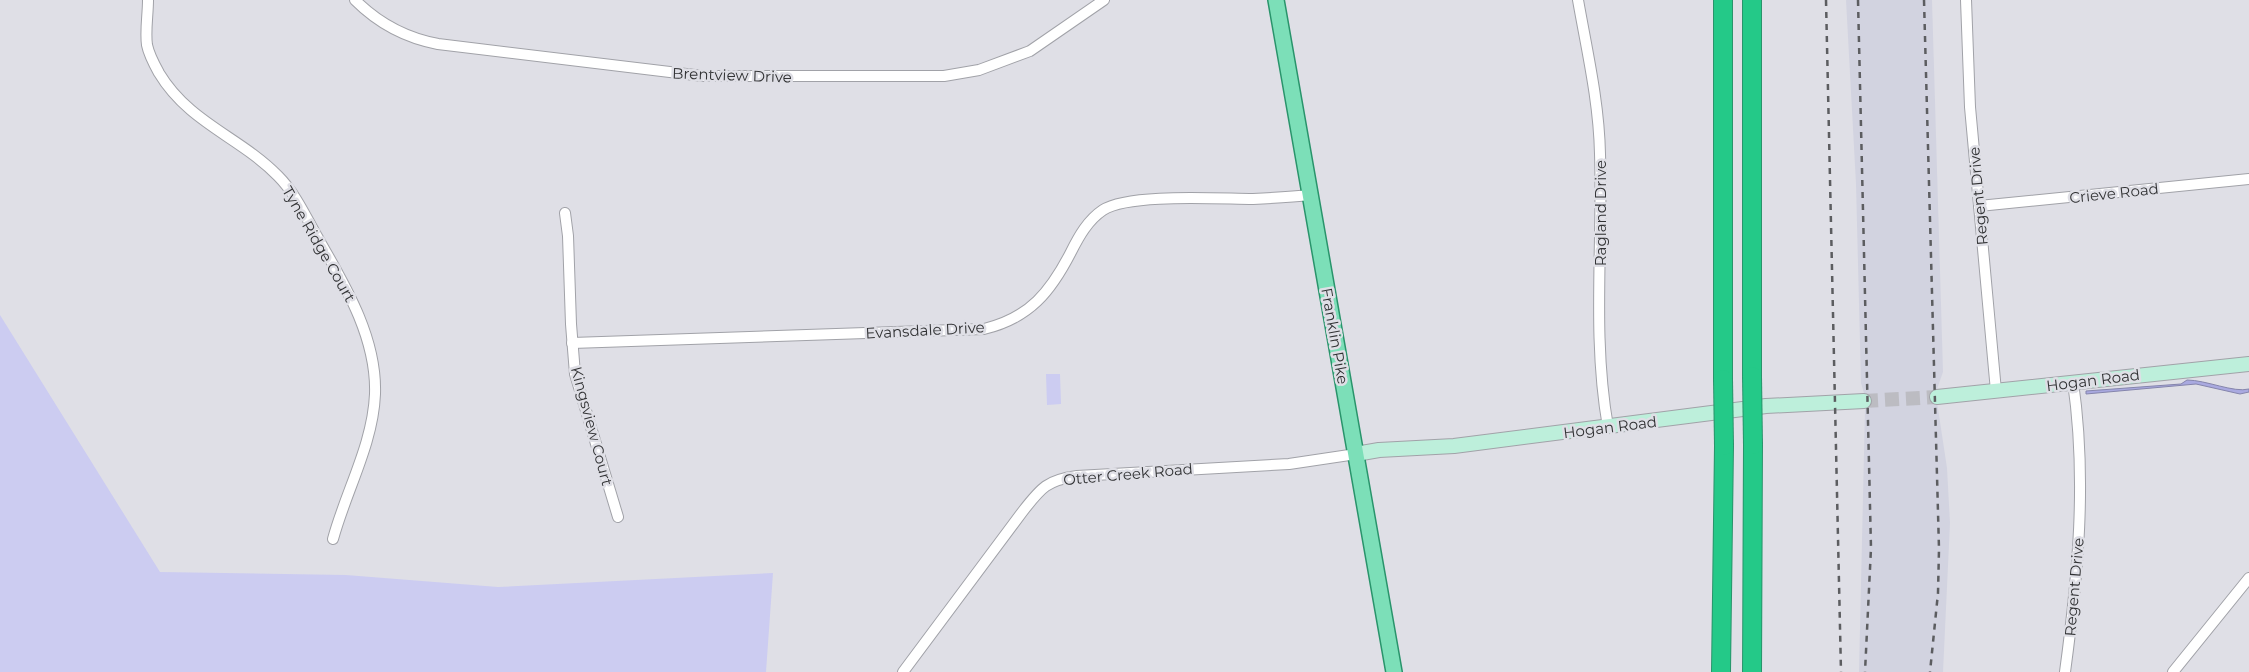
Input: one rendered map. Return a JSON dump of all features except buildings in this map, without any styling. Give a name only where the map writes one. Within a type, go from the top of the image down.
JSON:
[{"type":"highway","points":[[1721,672],[1724,446],[1723,0]]},
{"type":"highway","points":[[1752,0],[1752,672]]},
{"type":"main road","name":"Franklin Pike","points":[[1276,0],[1394,672]]},
{"type":"street","name":"Tyne Ridge Court","points":[[148,0],[148,48],[154,64],[164,81],[197,117],[256,157],[288,187],[337,271],[367,338],[373,369],[375,394],[371,422],[366,444],[341,510],[333,539]]},
{"type":"street","name":"Brentview Drive","points":[[355,0],[392,28],[415,38],[438,44],[684,75],[773,78],[930,77],[979,70],[1030,51],[1104,0]]},
{"type":"street","name":"Ragland Drive","points":[[1578,0],[1599,132],[1600,350],[1603,395],[1608,427]]},
{"type":"street","name":"Regent Drive","points":[[1966,0],[1970,108],[1996,391]]},
{"type":"street","name":"Crieve Road","points":[[1979,206],[2249,180]]},
{"type":"street","name":"Evansdale Drive","points":[[572,343],[984,329],[1011,319],[1039,301],[1059,277],[1087,225],[1107,208],[1122,202],[1144,200],[1255,199],[1310,196]]},
{"type":"street","name":"Kingsview Court","points":[[566,213],[572,343],[578,386],[618,517]]},
{"type":"street","name":"Hogan Road","points":[[1937,397],[2249,364]]},
{"type":"street","name":"Regent Drive","points":[[2065,672],[2072,622],[2081,515],[2081,467],[2073,382]]},
{"type":"street","name":"Hogan Road","points":[[1356,454],[1379,450],[1454,446],[1766,406],[1864,401]]},
{"type":"street","name":"Otter Creek Road","points":[[903,672],[1036,493],[1048,483],[1061,478],[1077,476],[1289,464],[1356,454]]},
{"type":"street","points":[[2173,672],[2249,578]]},
{"type":"shaded area","points":[[1846,0],[1932,0],[1943,372],[1937,389],[1937,402],[1947,468],[1950,523],[1943,672],[1859,672],[1865,409],[1861,383],[1856,184]]},
{"type":"shaded area","points":[[0,315],[160,572],[346,575],[498,587],[773,573],[766,672],[0,672]]},
{"type":"shaded area","points":[[1046,374],[1060,374],[1061,404],[1047,405]]},
{"type":"shaded area","points":[[2187,380],[2236,389],[2249,389],[2249,392],[2240,394],[2196,384],[2086,394],[2086,391],[2181,384]]},
{"type":"tunnel","points":[[1864,401],[1937,397]]},
{"type":"railway","points":[[1826,0],[1841,672]]},
{"type":"railway","points":[[1858,0],[1871,548],[1865,672]]},
{"type":"railway","points":[[1924,0],[1939,549],[1938,593],[1930,672]]}]
